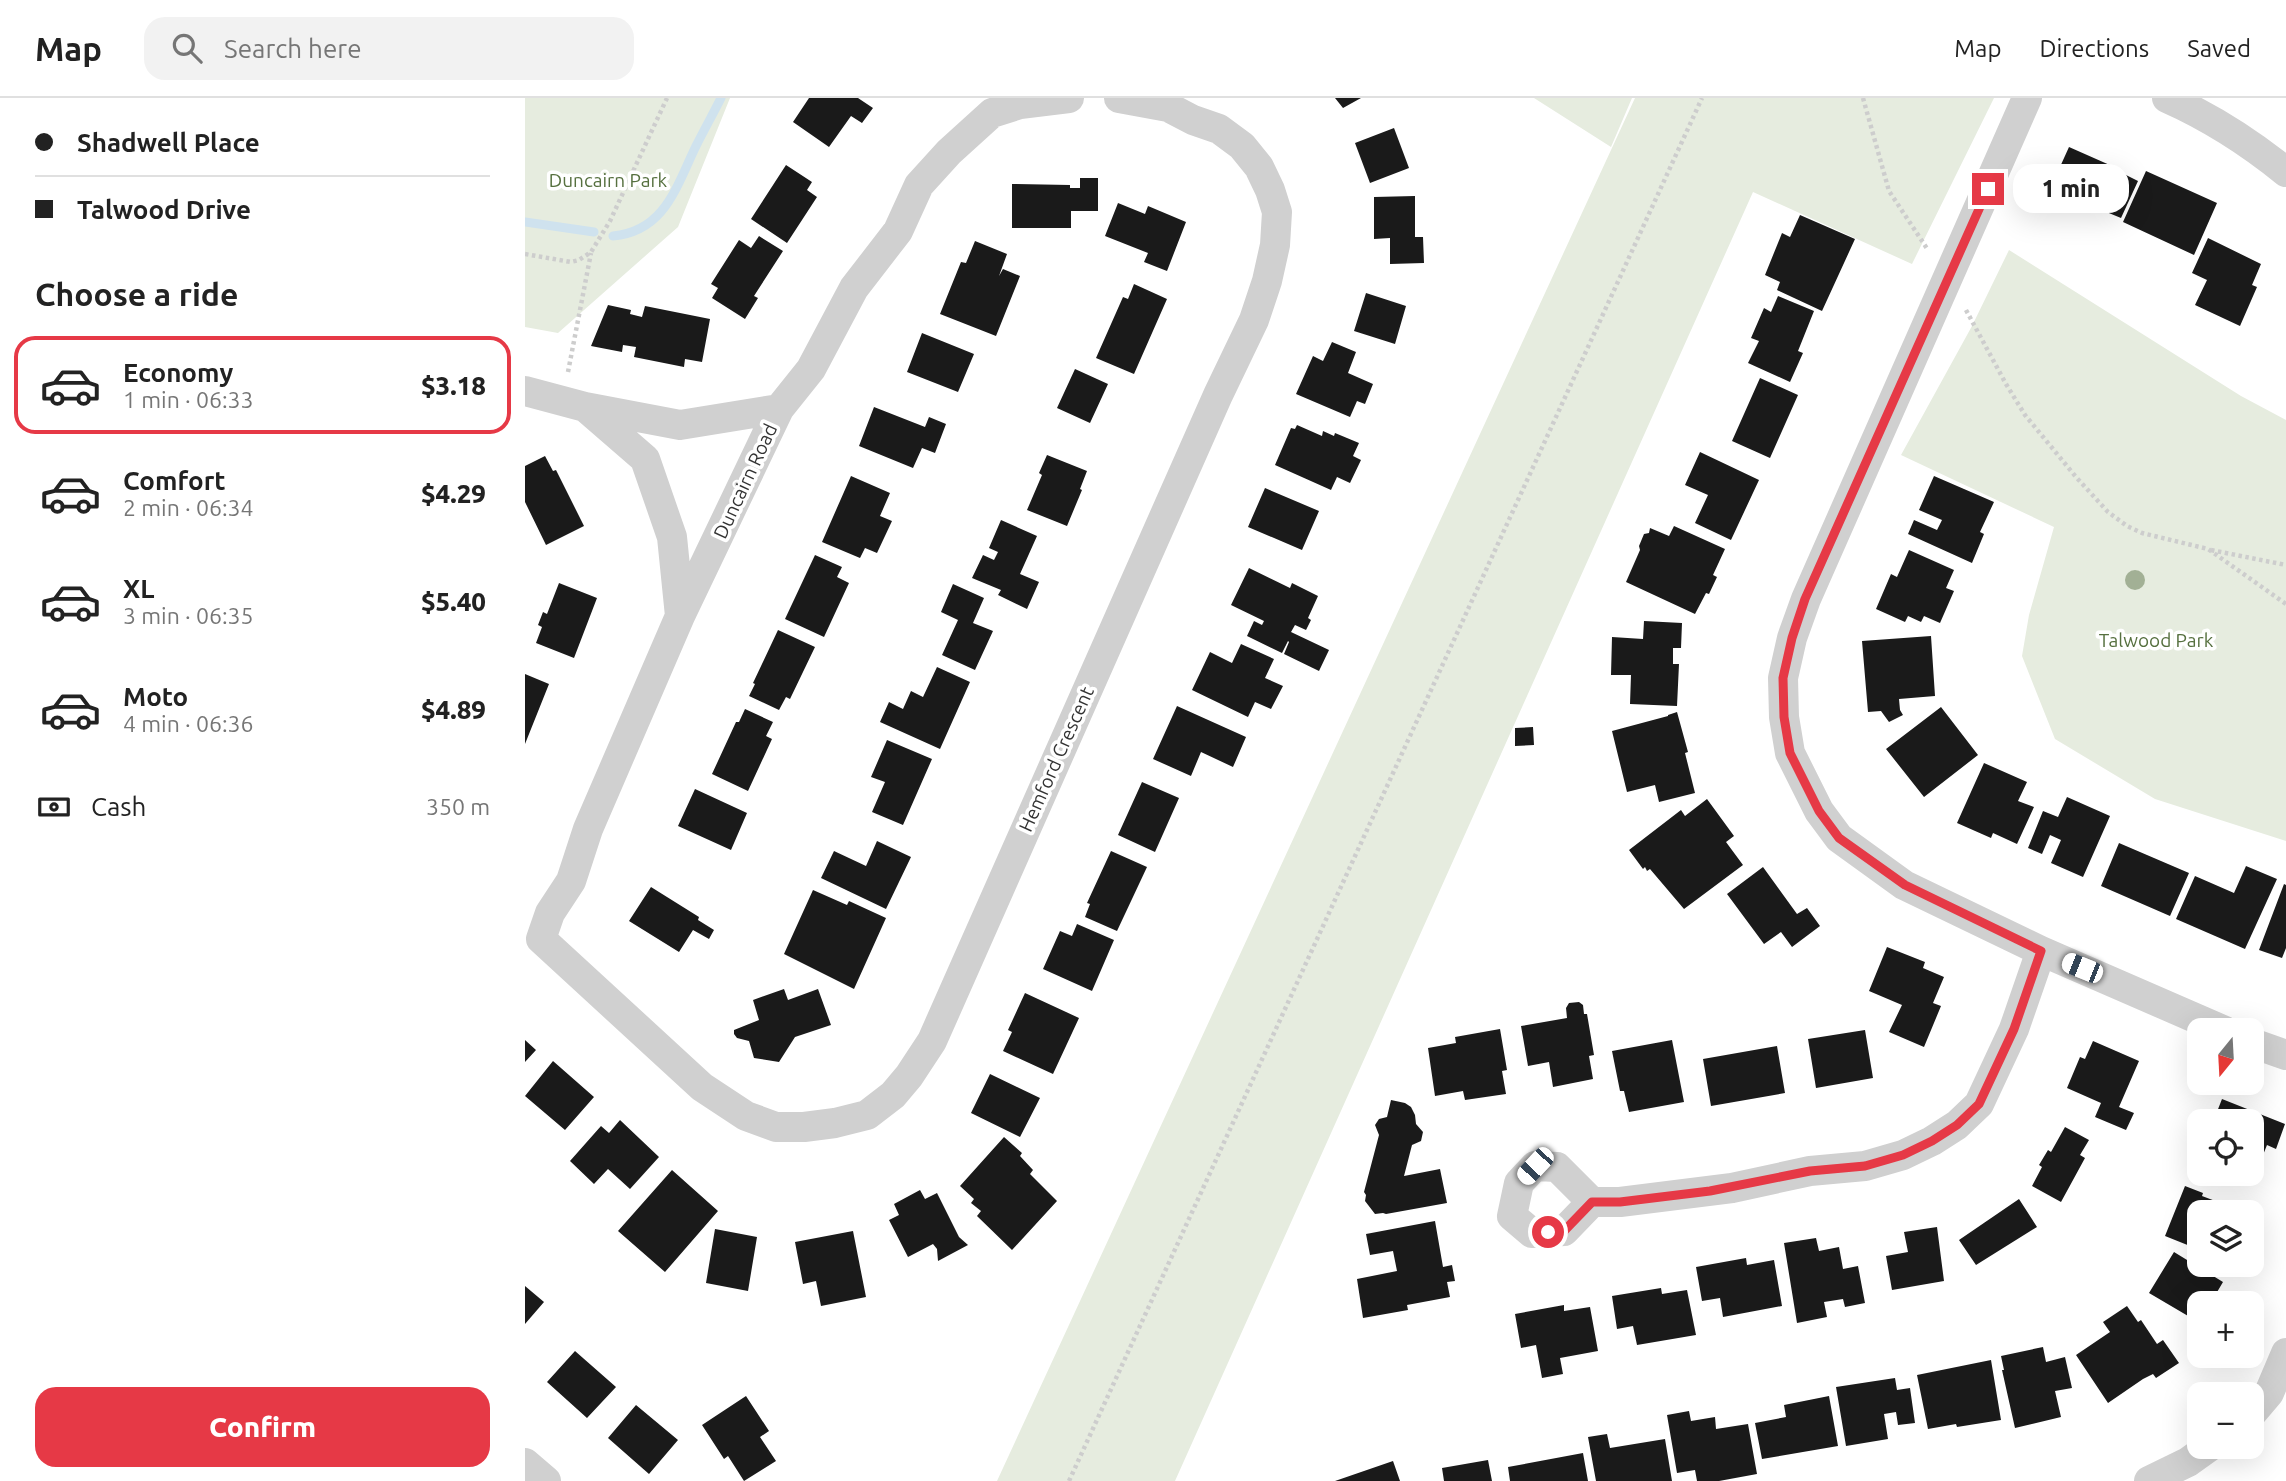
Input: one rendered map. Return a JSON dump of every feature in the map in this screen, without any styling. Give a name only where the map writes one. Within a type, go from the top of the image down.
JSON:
[{"type":"street","points":[[779,409],[811,369],[854,288],[898,231],[919,185],[949,152],[992,113],[1020,104],[1069,98]]},
{"type":"street","name":"Hemford Crescent","points":[[533,941],[702,1087],[745,1116],[776,1127],[835,1123],[867,1115],[893,1095],[909,1076],[932,1041],[1254,320],[1270,269],[1277,212],[1259,167],[1242,146],[1219,129],[1168,107],[1119,98]]},
{"type":"street","points":[[2027,98],[1805,599],[1783,678],[1784,717],[1790,753],[1819,811],[1839,838],[1905,885],[2041,951],[2195,1018]]},
{"type":"street","points":[[2167,98],[2199,113],[2260,151],[2286,172]]},
{"type":"street","name":"Duncairn Road","points":[[525,391],[680,425],[779,409]]},
{"type":"street","name":"Duncairn Road","points":[[573,403],[645,459],[672,537],[680,616]]},
{"type":"street","name":"Duncairn Road","points":[[533,941],[571,881],[588,830],[680,616],[779,409]]},
{"type":"street","points":[[1592,1202],[1620,1202],[1719,1189],[1810,1171],[1865,1166],[1903,1155],[1932,1141],[1957,1125],[1979,1104],[2014,1029],[2041,951]]},
{"type":"street","points":[[2265,1048],[2286,1055]]},
{"type":"street","points":[[2269,1403],[2286,1353]]},
{"type":"street","points":[[2149,1481],[2192,1459]]},
{"type":"street","points":[[525,1462],[546,1481]]},
{"type":"path","points":[[525,254],[566,262],[576,261],[591,252],[607,227],[667,98]]},
{"type":"path","points":[[1069,1481],[1702,98]]},
{"type":"path","points":[[1863,98],[1889,191],[1932,256]]},
{"type":"path","points":[[573,403],[591,252]]},
{"type":"path","points":[[1961,300],[2005,384],[2025,415],[2097,501],[2120,522],[2142,534],[2286,565]]},
{"type":"path","points":[[2208,550],[2286,604]]},
{"type":"green space","name":"Duncairn Park","points":[[525,98],[730,98],[678,227],[558,333],[525,327]]},
{"type":"green space","points":[[1534,98],[1632,98],[1611,147]]},
{"type":"green space","points":[[1635,98],[1994,98],[1912,264],[1753,192],[1175,1481],[997,1481]]},
{"type":"green space","name":"Talwood Park","points":[[2009,250],[2241,396],[2286,420],[2286,841],[2155,799],[2055,739],[2022,656],[2029,615],[2054,527],[1901,455],[1972,326]]},
{"type":"building","points":[[809,98],[858,98],[873,108],[862,123],[851,116],[829,147],[793,122]]},
{"type":"building","points":[[1335,98],[1361,98],[1343,108]]},
{"type":"building","points":[[1394,128],[1409,168],[1370,183],[1355,143]]},
{"type":"building","points":[[2069,147],[2121,170],[2120,172],[2138,181],[2121,218],[2104,211],[2103,213],[2050,189]]},
{"type":"building","points":[[786,165],[812,182],[807,190],[817,197],[787,243],[751,219]]},
{"type":"building","points":[[2146,171],[2217,203],[2194,255],[2123,222]]},
{"type":"building","points":[[1080,178],[1098,178],[1098,211],[1071,211],[1071,228],[1012,228],[1012,184],[1070,185],[1070,188],[1080,188]]},
{"type":"building","points":[[1415,196],[1415,237],[1423,237],[1424,263],[1390,264],[1390,238],[1374,239],[1374,197]]},
{"type":"building","points":[[1118,203],[1145,214],[1148,206],[1186,222],[1167,271],[1144,262],[1148,253],[1105,236]]},
{"type":"building","points":[[1800,215],[1855,239],[1822,311],[1777,290],[1780,282],[1765,275],[1782,233],[1790,237]]},
{"type":"building","points":[[759,236],[783,251],[754,296],[758,298],[745,319],[712,298],[718,288],[711,284],[739,240],[751,248]]},
{"type":"building","points":[[2208,238],[2261,264],[2252,285],[2257,287],[2240,326],[2195,305],[2207,280],[2192,273]]},
{"type":"building","points":[[975,241],[1007,254],[999,276],[1003,269],[1020,276],[996,336],[940,314],[961,262],[966,263]]},
{"type":"building","points":[[1134,284],[1167,299],[1134,374],[1096,358],[1123,297],[1128,299]]},
{"type":"building","points":[[1366,293],[1406,306],[1395,344],[1354,331]]},
{"type":"building","points":[[1778,296],[1814,311],[1798,351],[1803,353],[1790,382],[1748,363],[1759,341],[1751,338],[1764,308],[1771,312]]},
{"type":"building","points":[[608,305],[631,310],[630,314],[642,317],[645,306],[710,319],[702,362],[685,359],[684,367],[634,357],[636,347],[623,345],[622,352],[591,346]]},
{"type":"building","points":[[922,333],[974,354],[958,392],[907,372]]},
{"type":"building","points":[[1332,342],[1356,352],[1348,373],[1373,384],[1365,404],[1357,401],[1350,417],[1296,394],[1313,356],[1323,361]]},
{"type":"building","points":[[1075,369],[1108,384],[1090,423],[1057,408]]},
{"type":"building","points":[[1760,378],[1798,395],[1770,458],[1732,441]]},
{"type":"building","points":[[874,407],[925,427],[929,417],[946,424],[935,453],[922,448],[913,468],[859,446]]},
{"type":"building","points":[[1297,425],[1322,436],[1323,431],[1334,436],[1335,433],[1359,443],[1353,456],[1361,460],[1350,483],[1337,477],[1331,490],[1275,465],[1291,428],[1295,429]]},
{"type":"building","points":[[1700,452],[1759,480],[1731,540],[1695,523],[1708,495],[1685,485]]},
{"type":"building","points":[[1047,455],[1087,471],[1067,526],[1027,510],[1042,475],[1039,473]]},
{"type":"building","points":[[545,456],[553,471],[556,470],[584,526],[546,545],[525,502],[525,466]]},
{"type":"building","points":[[851,476],[890,493],[880,516],[892,521],[877,553],[865,548],[860,558],[822,542]]},
{"type":"building","points":[[1934,476],[1994,502],[1980,532],[1984,534],[1972,563],[1908,534],[1914,520],[1937,530],[1942,520],[1919,510]]},
{"type":"building","points":[[1265,488],[1319,511],[1302,550],[1248,527]]},
{"type":"building","points":[[1001,520],[1037,536],[1020,574],[1039,582],[1027,609],[998,595],[1001,590],[972,578],[983,555],[994,560],[998,552],[989,548]]},
{"type":"building","points":[[1674,526],[1725,549],[1713,575],[1717,577],[1695,614],[1626,582],[1644,534],[1649,533],[1650,528],[1669,536]]},
{"type":"building","points":[[1909,550],[1954,570],[1946,588],[1954,591],[1940,623],[1924,616],[1921,622],[1908,616],[1905,622],[1876,609],[1891,574],[1897,577]]},
{"type":"building","points":[[815,555],[842,567],[837,577],[849,583],[824,637],[785,619]]},
{"type":"building","points":[[1249,568],[1290,588],[1292,583],[1318,596],[1308,618],[1311,620],[1306,630],[1295,625],[1291,632],[1329,650],[1319,671],[1284,654],[1288,641],[1282,653],[1247,636],[1254,621],[1262,625],[1264,621],[1231,605]]},
{"type":"building","points":[[559,583],[597,598],[574,658],[536,643],[542,627],[538,625],[543,612],[547,614]]},
{"type":"building","points":[[953,584],[984,598],[973,623],[993,631],[975,670],[942,655],[958,620],[941,612]]},
{"type":"building","points":[[1644,621],[1682,623],[1681,648],[1673,648],[1673,664],[1679,664],[1677,706],[1630,704],[1631,675],[1611,675],[1612,637],[1643,639]]},
{"type":"building","points":[[778,630],[815,647],[790,699],[786,697],[779,710],[749,696]]},
{"type":"building","points":[[1931,636],[1935,696],[1899,699],[1903,715],[1889,722],[1881,711],[1868,712],[1862,641]]},
{"type":"building","points":[[1241,644],[1274,659],[1265,678],[1283,686],[1271,709],[1255,702],[1248,717],[1192,690],[1210,652],[1232,663]]},
{"type":"building","points":[[937,667],[970,682],[940,749],[880,722],[889,702],[903,709],[911,691],[923,697]]},
{"type":"building","points":[[525,674],[549,684],[525,744]]},
{"type":"building","points":[[1177,706],[1246,737],[1233,767],[1201,752],[1191,776],[1153,759]]},
{"type":"building","points":[[1941,707],[1978,755],[1924,797],[1886,749]]},
{"type":"building","points":[[745,709],[773,722],[766,736],[772,739],[748,791],[712,774],[736,722],[739,722]]},
{"type":"building","points":[[1677,712],[1695,793],[1659,802],[1655,785],[1627,792],[1612,731]]},
{"type":"building","points":[[1533,727],[1534,745],[1515,746],[1515,728]]},
{"type":"building","points":[[887,740],[932,759],[903,825],[872,812],[885,782],[871,777]]},
{"type":"building","points":[[1984,763],[2027,782],[2018,801],[2034,807],[2017,844],[1993,833],[1991,838],[1957,823]]},
{"type":"building","points":[[1142,782],[1179,798],[1155,852],[1118,835]]},
{"type":"building","points":[[695,789],[747,813],[731,850],[678,826]]},
{"type":"building","points":[[2067,797],[2110,816],[2083,877],[2051,863],[2061,840],[2050,835],[2042,854],[2028,848],[2043,811],[2058,817]]},
{"type":"building","points":[[1707,799],[1734,836],[1726,842],[1743,865],[1684,909],[1650,869],[1643,869],[1629,850],[1681,810],[1685,816]]},
{"type":"building","points":[[877,841],[911,857],[886,909],[821,878],[834,851],[866,866]]},
{"type":"building","points":[[2119,843],[2189,873],[2170,916],[2101,886]]},
{"type":"building","points":[[1111,851],[1147,867],[1117,931],[1085,917],[1090,904],[1087,903]]},
{"type":"building","points":[[2246,866],[2277,879],[2245,949],[2176,919],[2195,876],[2234,893]]},
{"type":"building","points":[[1763,867],[1797,914],[1807,908],[1820,926],[1792,947],[1781,932],[1764,944],[1727,894]]},
{"type":"building","points":[[2284,884],[2286,948],[2282,958],[2259,950]]},
{"type":"building","points":[[651,887],[699,917],[698,920],[714,930],[709,939],[693,930],[679,952],[629,921]]},
{"type":"building","points":[[813,890],[847,905],[849,901],[886,918],[854,989],[784,954]]},
{"type":"building","points":[[1077,924],[1114,940],[1092,991],[1043,969],[1060,931],[1072,936]]},
{"type":"building","points":[[1887,947],[1925,962],[1923,968],[1944,977],[1933,1003],[1941,1006],[1924,1047],[1889,1032],[1902,1005],[1869,991]]},
{"type":"building","points":[[784,989],[788,1000],[818,989],[831,1025],[795,1037],[779,1062],[754,1058],[749,1041],[737,1038],[734,1030],[759,1020],[753,1000]]},
{"type":"building","points":[[1025,993],[1079,1018],[1053,1074],[1003,1051],[1012,1032],[1008,1030]]},
{"type":"building","points":[[1579,1002],[1583,1005],[1584,1014],[1587,1014],[1594,1055],[1589,1056],[1593,1079],[1553,1087],[1549,1062],[1528,1066],[1521,1026],[1567,1018],[1566,1008],[1569,1003]]},
{"type":"building","points":[[1500,1029],[1507,1070],[1502,1071],[1506,1094],[1465,1100],[1463,1091],[1435,1096],[1428,1048],[1456,1043],[1455,1037]]},
{"type":"building","points":[[1865,1030],[1873,1078],[1816,1088],[1808,1039]]},
{"type":"building","points":[[525,1040],[536,1050],[525,1062]]},
{"type":"building","points":[[1672,1040],[1684,1102],[1629,1112],[1624,1091],[1620,1091],[1612,1051]]},
{"type":"building","points":[[2093,1041],[2139,1061],[2119,1107],[2134,1113],[2126,1130],[2095,1117],[2101,1103],[2067,1088],[2080,1057],[2085,1059]]},
{"type":"building","points":[[1777,1046],[1785,1093],[1711,1106],[1703,1059]]},
{"type":"building","points":[[553,1061],[594,1097],[565,1130],[525,1096]]},
{"type":"building","points":[[990,1074],[1040,1098],[1020,1137],[971,1113]]},
{"type":"building","points":[[2222,1099],[2247,1109],[2218,1109]]},
{"type":"building","points":[[1391,1100],[1411,1107],[1416,1124],[1423,1132],[1421,1141],[1412,1145],[1404,1176],[1440,1169],[1447,1203],[1375,1214],[1365,1201],[1364,1192],[1379,1135],[1375,1125],[1379,1119],[1387,1117]]},
{"type":"building","points":[[2264,1116],[2285,1124],[2276,1149],[2267,1145],[2264,1152]]},
{"type":"building","points":[[620,1120],[659,1157],[630,1189],[608,1169],[594,1184],[570,1161],[601,1126],[609,1133]]},
{"type":"building","points":[[2065,1127],[2089,1140],[2080,1155],[2085,1158],[2061,1202],[2032,1186],[2042,1167],[2039,1165],[2048,1150],[2051,1152]]},
{"type":"building","points":[[1004,1137],[1022,1153],[1020,1156],[1033,1170],[1030,1174],[1057,1201],[1012,1250],[977,1216],[981,1211],[971,1203],[974,1199],[960,1186]]},
{"type":"building","points":[[672,1170],[718,1211],[665,1272],[618,1231]]},
{"type":"building","points":[[2185,1186],[2213,1200],[2187,1200],[2187,1245],[2165,1236]]},
{"type":"building","points":[[920,1190],[925,1199],[937,1193],[959,1237],[968,1245],[938,1261],[937,1249],[933,1244],[908,1257],[889,1220],[899,1215],[894,1204]]},
{"type":"building","points":[[2019,1199],[2037,1227],[1976,1265],[1959,1240]]},
{"type":"building","points":[[1435,1221],[1443,1267],[1452,1265],[1455,1281],[1447,1282],[1450,1297],[1407,1305],[1408,1310],[1363,1318],[1357,1279],[1397,1271],[1393,1251],[1370,1255],[1366,1234]]},
{"type":"building","points":[[1937,1227],[1944,1281],[1892,1290],[1886,1256],[1908,1252],[1904,1232]]},
{"type":"building","points":[[715,1229],[757,1237],[748,1291],[706,1283]]},
{"type":"building","points":[[853,1231],[866,1297],[821,1306],[816,1281],[803,1284],[795,1242]]},
{"type":"building","points":[[1816,1238],[1819,1251],[1839,1247],[1843,1269],[1858,1266],[1865,1303],[1845,1307],[1843,1299],[1824,1302],[1827,1317],[1797,1323],[1784,1243]]},
{"type":"building","points":[[2174,1252],[2187,1260],[2187,1277],[2215,1277],[2223,1282],[2218,1291],[2187,1291],[2187,1315],[2149,1293]]},
{"type":"building","points":[[1746,1258],[1747,1265],[1774,1260],[1782,1306],[1723,1317],[1720,1298],[1702,1301],[1696,1267]]},
{"type":"building","points":[[525,1286],[544,1302],[525,1324]]},
{"type":"building","points":[[1661,1288],[1662,1294],[1687,1290],[1696,1335],[1637,1345],[1633,1326],[1617,1329],[1612,1296]]},
{"type":"building","points":[[1564,1305],[1564,1311],[1590,1307],[1598,1351],[1560,1358],[1563,1374],[1542,1378],[1536,1345],[1521,1348],[1515,1314]]},
{"type":"building","points":[[2127,1306],[2138,1322],[2141,1320],[2157,1344],[2163,1340],[2179,1363],[2156,1378],[2153,1374],[2143,1379],[2108,1403],[2076,1355],[2110,1332],[2103,1322]]},
{"type":"building","points":[[2043,1347],[2046,1362],[2065,1357],[2072,1388],[2055,1391],[2061,1417],[2015,1428],[2001,1356]]},
{"type":"building","points":[[575,1351],[616,1387],[587,1418],[547,1382]]},
{"type":"building","points":[[1991,1360],[2001,1420],[1928,1429],[1917,1375]]},
{"type":"building","points":[[1895,1378],[1897,1390],[1910,1388],[1915,1423],[1898,1425],[1896,1412],[1884,1414],[1888,1439],[1846,1446],[1836,1387]]},
{"type":"building","points":[[746,1396],[769,1431],[760,1437],[776,1461],[744,1481],[728,1456],[724,1459],[702,1425]]},
{"type":"building","points":[[1829,1396],[1838,1446],[1762,1459],[1755,1423],[1786,1417],[1784,1405]]},
{"type":"building","points":[[636,1405],[678,1440],[649,1474],[608,1438]]},
{"type":"building","points":[[1689,1411],[1691,1421],[1715,1417],[1716,1429],[1748,1424],[1757,1474],[1719,1481],[1697,1481],[1695,1470],[1677,1473],[1667,1415]]},
{"type":"building","points":[[1607,1434],[1610,1448],[1665,1439],[1672,1481],[1596,1481],[1588,1437]]},
{"type":"building","points":[[1583,1453],[1588,1481],[1510,1481],[1508,1467]]},
{"type":"building","points":[[1488,1460],[1492,1481],[1444,1481],[1442,1468]]},
{"type":"building","points":[[1393,1461],[1400,1481],[1335,1481]]},
{"type":"waterway","points":[[613,236],[645,226],[657,216],[675,191],[721,98]]},
{"type":"waterway","points":[[525,222],[594,232]]},
{"type":"route","points":[[1548,1232],[1564,1231],[1592,1202],[1620,1202],[1732,1188],[1810,1171],[1865,1166],[1903,1155],[1957,1125],[1979,1104],[2014,1029],[2041,951],[1905,885],[1839,838],[1819,811],[1790,753],[1784,717],[1783,678],[1805,599],[1988,189]]}]
